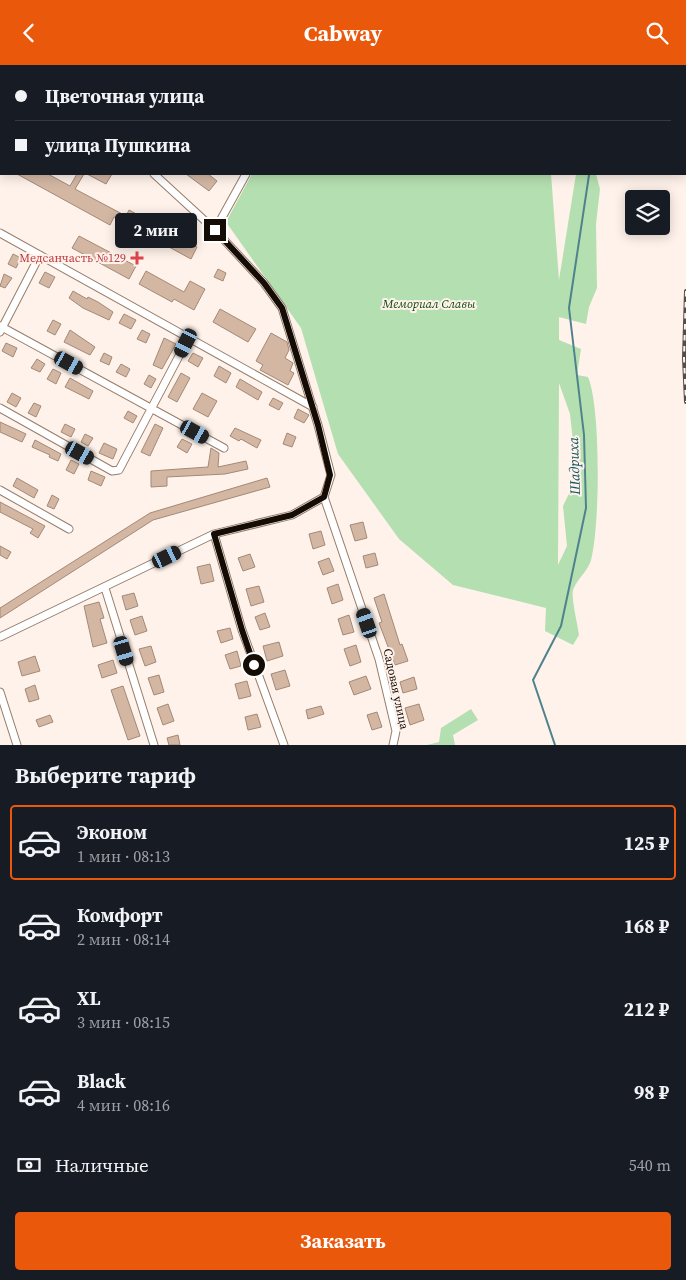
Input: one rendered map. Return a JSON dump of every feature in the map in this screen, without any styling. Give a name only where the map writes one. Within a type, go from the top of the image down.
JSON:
[{"type":"street","points":[[0,637],[214,534],[292,515],[324,497],[330,475],[313,407],[282,308],[264,283],[215,230],[155,175]]},
{"type":"street","points":[[215,230],[245,175]]},
{"type":"street","points":[[0,233],[313,407]]},
{"type":"street","points":[[40,255],[1,328],[224,448]]},
{"type":"street","points":[[0,408],[112,471],[119,470],[123,466],[189,337]]},
{"type":"street","points":[[0,490],[69,529]]},
{"type":"street","name":"Садовая улица","points":[[324,497],[379,659],[396,731],[393,745]]},
{"type":"street","points":[[214,534],[242,630],[284,745]]},
{"type":"street","points":[[105,588],[154,745]]},
{"type":"street","points":[[0,692],[17,745]]},
{"type":"green space","name":"Мемориал Славы","points":[[251,175],[551,175],[559,280],[576,175],[596,175],[600,189],[596,224],[597,288],[589,307],[586,324],[559,317],[559,340],[581,349],[577,375],[588,377],[592,392],[597,439],[598,467],[594,544],[590,564],[573,590],[579,635],[573,645],[545,631],[546,608],[453,585],[399,539],[338,454],[301,328],[226,222]],"holes":[[[559,383],[570,414],[577,477],[563,506],[567,546],[558,565]]]},
{"type":"green space","points":[[471,709],[478,720],[453,735],[455,745],[427,745],[439,742],[441,728]]},
{"type":"building","points":[[19,175],[50,175],[70,186],[76,175],[83,175],[75,189],[126,216],[129,210],[197,247],[191,259],[114,217],[110,225]]},
{"type":"building","points":[[89,175],[111,175],[106,184]]},
{"type":"building","points":[[187,175],[209,175],[217,181],[209,191]]},
{"type":"building","points":[[79,236],[136,266],[129,279],[72,248]]},
{"type":"building","points":[[13,254],[21,258],[16,268],[8,264]]},
{"type":"building","points":[[218,269],[226,273],[223,281],[214,277]]},
{"type":"building","points":[[146,271],[184,292],[190,281],[205,289],[194,310],[174,299],[172,302],[139,284]]},
{"type":"building","points":[[45,272],[55,277],[49,288],[39,283]]},
{"type":"building","points":[[4,274],[12,278],[5,288],[0,286]]},
{"type":"building","points":[[73,291],[87,299],[88,297],[98,302],[113,312],[109,320],[83,308],[69,298]]},
{"type":"building","points":[[220,309],[256,329],[248,342],[213,322]]},
{"type":"building","points":[[124,314],[136,320],[131,329],[119,323]]},
{"type":"building","points":[[53,320],[61,324],[55,335],[47,331]]},
{"type":"building","points":[[70,330],[95,347],[90,355],[64,342]]},
{"type":"building","points":[[142,330],[150,334],[146,343],[137,339]]},
{"type":"building","points":[[271,333],[287,342],[289,350],[285,358],[293,363],[290,371],[294,373],[288,385],[260,370],[263,365],[256,361]]},
{"type":"building","points":[[164,338],[176,344],[162,369],[153,365]]},
{"type":"building","points":[[6,343],[17,348],[13,357],[2,351]]},
{"type":"building","points":[[104,353],[112,357],[109,365],[100,361]]},
{"type":"building","points":[[193,353],[203,358],[198,367],[188,361]]},
{"type":"building","points":[[37,359],[45,364],[40,372],[31,368]]},
{"type":"building","points":[[121,364],[130,369],[126,377],[116,372]]},
{"type":"building","points":[[219,366],[231,373],[226,383],[214,376]]},
{"type":"building","points":[[53,369],[61,373],[56,384],[47,379]]},
{"type":"building","points":[[181,373],[190,378],[177,402],[168,397]]},
{"type":"building","points":[[149,375],[156,379],[151,388],[144,384]]},
{"type":"building","points":[[70,378],[93,391],[89,399],[65,387]]},
{"type":"building","points":[[240,379],[262,392],[258,400],[236,387]]},
{"type":"building","points":[[12,393],[21,398],[16,407],[7,402]]},
{"type":"building","points":[[202,393],[217,401],[208,417],[193,409]]},
{"type":"building","points":[[273,398],[283,403],[279,410],[269,405]]},
{"type":"building","points":[[34,403],[41,406],[36,417],[28,413]]},
{"type":"building","points":[[298,409],[309,415],[304,423],[294,418]]},
{"type":"building","points":[[128,411],[137,416],[133,423],[124,418]]},
{"type":"building","points":[[0,422],[26,434],[22,442],[0,432]]},
{"type":"building","points":[[65,424],[75,429],[71,437],[61,432]]},
{"type":"building","points":[[155,424],[163,428],[150,456],[141,452]]},
{"type":"building","points":[[235,428],[261,440],[257,448],[241,439],[239,441],[230,436]]},
{"type":"building","points":[[287,433],[296,437],[292,447],[283,444]]},
{"type":"building","points":[[85,434],[93,438],[88,446],[81,442]]},
{"type":"building","points":[[182,439],[192,444],[187,453],[177,447]]},
{"type":"building","points":[[35,440],[61,454],[58,461],[32,447]]},
{"type":"building","points":[[104,443],[117,449],[113,459],[99,453]]},
{"type":"building","points":[[211,448],[219,453],[218,467],[246,461],[248,469],[225,474],[167,477],[167,486],[151,487],[151,471],[208,467]]},
{"type":"building","points":[[71,460],[79,464],[74,474],[66,470]]},
{"type":"building","points":[[91,471],[105,477],[101,486],[88,480]]},
{"type":"building","points":[[17,478],[38,490],[34,498],[13,486]]},
{"type":"building","points":[[267,478],[270,487],[153,520],[0,618],[0,608],[150,513]]},
{"type":"building","points":[[52,495],[59,499],[54,509],[47,506]]},
{"type":"building","points":[[0,502],[45,526],[38,538],[30,533],[33,529],[0,512]]},
{"type":"building","points":[[363,522],[367,538],[355,541],[350,525]]},
{"type":"building","points":[[321,531],[325,545],[313,549],[309,534]]},
{"type":"building","points":[[0,546],[11,552],[7,559],[0,555]]},
{"type":"building","points":[[375,553],[378,565],[366,568],[363,556]]},
{"type":"building","points":[[250,554],[255,567],[243,571],[238,558]]},
{"type":"building","points":[[329,558],[334,571],[323,575],[318,562]]},
{"type":"building","points":[[210,564],[214,581],[201,584],[197,567]]},
{"type":"building","points":[[338,584],[343,600],[332,604],[327,588]]},
{"type":"building","points":[[259,586],[264,602],[251,606],[246,589]]},
{"type":"building","points":[[134,593],[138,606],[126,610],[122,596]]},
{"type":"building","points":[[384,594],[400,645],[402,644],[408,661],[395,665],[379,623],[382,622],[374,598]]},
{"type":"building","points":[[99,602],[104,618],[100,619],[107,643],[93,647],[84,606]]},
{"type":"building","points":[[265,613],[270,627],[260,630],[255,617]]},
{"type":"building","points":[[349,615],[354,632],[343,635],[338,619]]},
{"type":"building","points":[[142,616],[147,631],[135,635],[130,620]]},
{"type":"building","points":[[230,628],[233,639],[221,643],[217,631]]},
{"type":"building","points":[[279,642],[283,656],[267,661],[263,646]]},
{"type":"building","points":[[356,645],[361,662],[350,666],[344,649]]},
{"type":"building","points":[[151,646],[156,662],[145,666],[139,649]]},
{"type":"building","points":[[237,651],[241,666],[230,669],[225,655]]},
{"type":"building","points":[[35,656],[40,671],[22,676],[18,662]]},
{"type":"building","points":[[113,660],[117,673],[102,678],[98,665]]},
{"type":"building","points":[[285,670],[290,686],[276,690],[271,674]]},
{"type":"building","points":[[159,675],[164,692],[154,695],[148,678]]},
{"type":"building","points":[[366,676],[371,689],[354,695],[349,682]]},
{"type":"building","points":[[414,677],[417,689],[403,693],[400,682]]},
{"type":"building","points":[[247,681],[251,696],[239,699],[235,684]]},
{"type":"building","points":[[35,685],[39,699],[29,702],[25,689]]},
{"type":"building","points":[[123,686],[140,736],[128,740],[111,690]]},
{"type":"building","points":[[168,704],[174,721],[163,725],[157,708]]},
{"type":"building","points":[[419,704],[424,720],[410,725],[405,708]]},
{"type":"building","points":[[321,706],[324,714],[308,719],[306,710]]},
{"type":"building","points":[[377,712],[382,727],[372,730],[367,715]]},
{"type":"building","points":[[257,714],[261,727],[248,730],[245,717]]},
{"type":"building","points":[[50,715],[53,722],[39,727],[36,720]]},
{"type":"building","points":[[178,735],[180,745],[169,745],[167,738]]},
{"type":"waterway","name":"Шадриха","points":[[555,745],[533,680],[561,626],[586,508],[584,435],[569,308],[589,175]]},
{"type":"railway","points":[[686,291],[684,358],[686,402]]},
{"type":"place","name":"Медсанчасть №129","points":[[137,258]]},
{"type":"route","points":[[215,230],[264,283],[282,308],[318,425],[330,475],[324,497],[292,515],[214,534],[254,665]]}]
